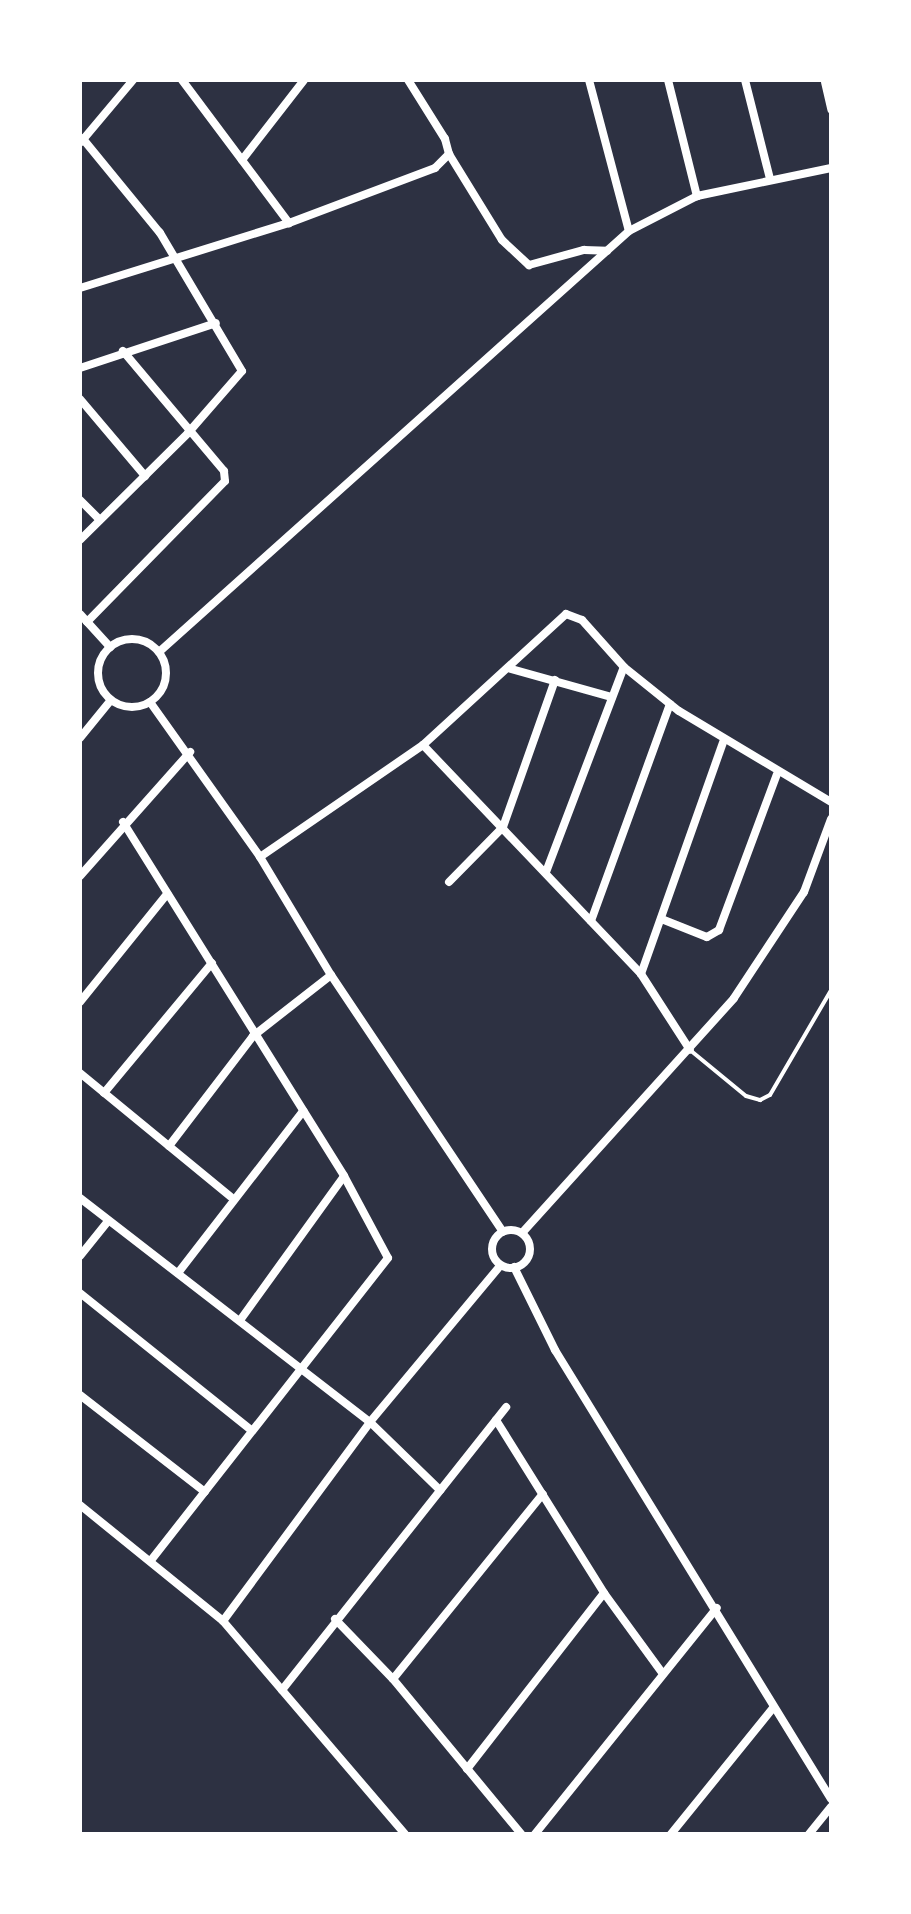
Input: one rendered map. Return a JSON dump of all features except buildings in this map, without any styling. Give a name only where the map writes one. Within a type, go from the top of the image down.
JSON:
[{"type":"street","points":[[80,540],[188,433],[242,371],[176,258],[82,141],[133,80]]},
{"type":"street","points":[[182,80],[289,223]]},
{"type":"street","points":[[242,160],[304,80]]},
{"type":"street","points":[[408,80],[502,240],[529,265],[584,250],[607,251]]},
{"type":"street","points":[[589,80],[629,231]]},
{"type":"street","points":[[668,80],[697,196]]},
{"type":"street","points":[[745,80],[770,179]]},
{"type":"street","points":[[827,81],[831,109]]},
{"type":"street","points":[[80,288],[289,223],[435,168],[449,154]]},
{"type":"street","points":[[159,652],[629,231],[697,196],[831,168]]},
{"type":"street","points":[[80,368],[123,351],[216,323]]},
{"type":"street","points":[[87,622],[223,488],[224,471],[188,433],[123,351]]},
{"type":"street","points":[[80,399],[145,476]]},
{"type":"street","points":[[80,500],[100,520]]},
{"type":"street","points":[[80,614],[110,647]]},
{"type":"street","points":[[260,857],[423,745],[566,614],[582,620],[624,667],[723,742],[831,802]]},
{"type":"street","points":[[141,640],[159,652],[164,684],[150,702],[130,707],[111,700],[98,674],[110,647],[141,640]]},
{"type":"street","points":[[546,872],[624,667]]},
{"type":"street","points":[[508,668],[611,697]]},
{"type":"street","points":[[449,882],[503,827],[555,680]]},
{"type":"street","points":[[80,738],[111,700]]},
{"type":"street","points":[[150,702],[190,752],[260,857],[331,975],[503,1232]]},
{"type":"street","points":[[591,921],[670,704]]},
{"type":"street","points":[[641,974],[664,920],[723,742]]},
{"type":"street","points":[[423,745],[641,974],[690,1050]]},
{"type":"street","points":[[80,876],[123,822],[190,752]]},
{"type":"street","points":[[664,920],[707,937],[719,930],[777,774]]},
{"type":"street","points":[[522,1233],[690,1050],[781,932],[815,868],[831,819]]},
{"type":"street","points":[[123,822],[212,963],[253,1036],[344,1176],[388,1258],[150,1561]]},
{"type":"street","points":[[80,1002],[167,894]]},
{"type":"street","points":[[104,1093],[212,963]]},
{"type":"street","points":[[169,1146],[253,1036],[331,975]]},
{"type":"street","points":[[80,1073],[231,1197]]},
{"type":"street","points":[[178,1273],[231,1197],[303,1111]]},
{"type":"street","points":[[241,1319],[344,1176]]},
{"type":"street","points":[[80,1198],[241,1319],[370,1422],[440,1490]]},
{"type":"street","points":[[80,1256],[108,1221]]},
{"type":"street","points":[[503,1232],[522,1233]]},
{"type":"street","points":[[501,1265],[492,1248],[503,1232]]},
{"type":"street","points":[[501,1265],[514,1267],[529,1256],[529,1243],[522,1233]]},
{"type":"street","points":[[223,1621],[370,1422],[501,1265]]},
{"type":"street","points":[[514,1267],[555,1350],[717,1608],[773,1708],[831,1799]]},
{"type":"street","points":[[80,1293],[251,1430]]},
{"type":"street","points":[[80,1395],[205,1492]]},
{"type":"street","points":[[282,1690],[335,1619],[506,1407]]},
{"type":"street","points":[[496,1420],[604,1593],[663,1674]]},
{"type":"street","points":[[393,1679],[543,1494]]},
{"type":"street","points":[[80,1505],[223,1621],[405,1834]]},
{"type":"street","points":[[467,1769],[604,1593]]},
{"type":"street","points":[[535,1834],[717,1608]]},
{"type":"street","points":[[335,1619],[393,1679],[521,1834]]},
{"type":"street","points":[[671,1834],[773,1708]]},
{"type":"street","points":[[809,1834],[831,1807]]},
{"type":"lane","points":[[690,1050],[746,1096],[760,1100],[770,1095],[831,990]]}]
